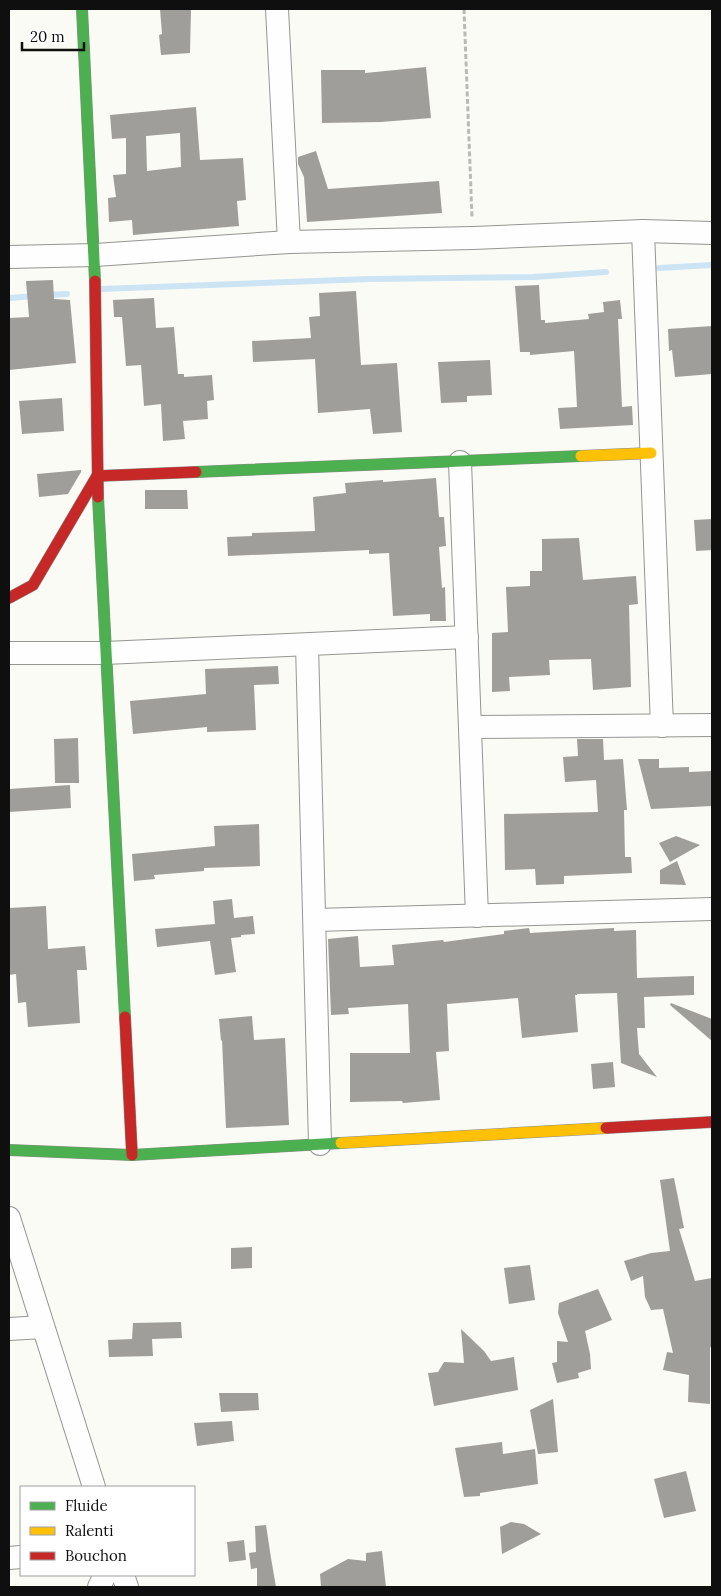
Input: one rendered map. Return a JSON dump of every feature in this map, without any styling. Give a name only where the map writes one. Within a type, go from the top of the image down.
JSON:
[{"type":"street","points":[[82,9],[90,202],[96,255],[97,476],[132,1155]]},
{"type":"street","points":[[278,9],[289,242]]},
{"type":"street","points":[[9,257],[96,255],[289,242],[472,238],[643,231],[712,233]]},
{"type":"street","points":[[643,231],[662,726]]},
{"type":"street","points":[[97,476],[651,453]]},
{"type":"street","points":[[460,462],[477,916]]},
{"type":"street","points":[[9,598],[32,585],[97,476]]},
{"type":"street","points":[[9,653],[105,653],[467,637]]},
{"type":"street","points":[[307,645],[320,1144]]},
{"type":"street","points":[[470,727],[712,725]]},
{"type":"street","points":[[314,920],[712,909]]},
{"type":"street","points":[[9,1150],[132,1155],[712,1122]]},
{"type":"street","points":[[9,1218],[94,1486]]},
{"type":"street","points":[[9,1329],[43,1327]]},
{"type":"path","points":[[464,9],[472,238]]},
{"type":"building","points":[[160,9],[191,9],[190,53],[161,55],[159,35],[162,34]]},
{"type":"building","points":[[426,67],[431,118],[381,122],[322,123],[321,70],[365,70],[365,73]]},
{"type":"building","points":[[196,107],[200,160],[243,158],[246,200],[237,201],[239,226],[133,235],[132,220],[109,222],[108,198],[116,197],[113,175],[126,174],[126,138],[112,139],[110,115]],"holes":[[[180,133],[181,167],[147,171],[146,136]]]},
{"type":"building","points":[[316,151],[328,189],[439,181],[442,213],[307,222],[304,177],[298,164],[298,157]]},
{"type":"building","points":[[53,280],[54,299],[70,300],[76,363],[9,370],[9,318],[29,317],[26,281]]},
{"type":"building","points":[[539,285],[541,320],[545,320],[545,323],[589,319],[588,314],[604,312],[603,302],[620,300],[622,319],[618,319],[622,407],[632,406],[633,425],[560,429],[558,408],[577,407],[574,351],[530,355],[530,352],[520,352],[515,286]]},
{"type":"building","points":[[356,291],[361,365],[397,363],[402,432],[373,434],[370,409],[318,413],[315,359],[253,362],[252,341],[311,338],[309,317],[320,316],[319,293]]},
{"type":"building","points":[[154,298],[156,328],[174,327],[178,374],[184,374],[184,377],[212,375],[214,400],[207,401],[208,419],[183,421],[185,439],[163,441],[161,404],[144,406],[141,365],[126,366],[122,317],[114,317],[113,300]]},
{"type":"building","points":[[712,326],[712,374],[675,377],[672,350],[669,351],[668,329]]},
{"type":"building","points":[[490,360],[492,395],[467,396],[467,402],[441,403],[438,362]]},
{"type":"building","points":[[62,398],[64,431],[22,434],[19,401]]},
{"type":"building","points":[[81,470],[68,494],[39,497],[37,474]]},
{"type":"building","points":[[436,478],[439,517],[444,517],[446,546],[439,547],[442,588],[445,587],[446,621],[430,621],[430,614],[393,616],[389,553],[369,554],[369,550],[228,556],[227,537],[252,536],[252,533],[315,531],[313,497],[346,493],[345,483]]},
{"type":"building","points":[[145,490],[187,490],[188,509],[145,509]]},
{"type":"building","points":[[712,519],[712,550],[696,551],[694,520]]},
{"type":"building","points":[[579,538],[583,580],[636,576],[638,604],[629,605],[631,687],[593,690],[591,659],[549,660],[550,675],[509,677],[510,691],[492,692],[492,633],[508,632],[506,587],[530,586],[530,571],[542,571],[542,539]]},
{"type":"building","points":[[278,666],[279,684],[254,685],[256,730],[207,732],[207,727],[133,734],[130,701],[206,694],[205,669]]},
{"type":"building","points":[[78,738],[79,783],[55,783],[54,739]]},
{"type":"building","points":[[577,739],[603,739],[604,760],[623,759],[627,810],[624,810],[625,857],[631,857],[632,873],[564,876],[564,884],[536,885],[535,869],[505,870],[504,814],[598,812],[596,780],[565,782],[563,757],[578,756]]},
{"type":"building","points":[[638,759],[659,759],[659,768],[689,767],[689,772],[712,771],[712,806],[651,809]]},
{"type":"building","points":[[70,785],[71,808],[9,812],[9,789]]},
{"type":"building","points":[[259,824],[260,866],[204,868],[204,871],[154,875],[155,879],[134,881],[132,854],[215,846],[214,826]]},
{"type":"building","points":[[676,836],[700,845],[670,862],[659,843]]},
{"type":"building","points":[[677,861],[686,885],[660,884],[660,870]]},
{"type":"building","points":[[232,899],[234,918],[253,916],[255,934],[231,938],[236,972],[215,975],[210,941],[157,947],[155,929],[215,924],[213,901]]},
{"type":"building","points":[[46,906],[48,949],[85,946],[87,970],[77,970],[80,1023],[28,1027],[26,1002],[18,1003],[16,974],[9,975],[9,908]]},
{"type":"building","points":[[529,928],[530,933],[614,928],[614,931],[636,930],[637,978],[694,976],[694,995],[644,997],[645,1028],[637,1028],[639,1054],[657,1077],[621,1063],[617,993],[575,995],[578,1032],[522,1038],[518,998],[447,1004],[449,1051],[436,1052],[440,1100],[403,1103],[402,1101],[350,1102],[350,1053],[410,1053],[408,1004],[348,1008],[349,1014],[331,1015],[328,939],[358,936],[360,967],[394,965],[392,945],[443,940],[444,942],[504,934],[504,931]]},
{"type":"building","points":[[671,1003],[712,1019],[712,1041],[670,1005]]},
{"type":"building","points":[[252,1016],[254,1040],[285,1038],[289,1125],[226,1128],[222,1040],[219,1019]]},
{"type":"building","points":[[613,1062],[615,1087],[593,1089],[591,1064]]},
{"type":"building","points":[[674,1178],[684,1228],[679,1229],[695,1281],[712,1278],[710,1404],[688,1402],[689,1375],[663,1370],[667,1352],[673,1353],[663,1309],[651,1310],[645,1297],[643,1276],[631,1281],[624,1261],[651,1253],[670,1251],[660,1180]]},
{"type":"building","points":[[252,1247],[252,1268],[231,1269],[231,1248]]},
{"type":"building","points":[[530,1265],[535,1300],[509,1304],[504,1268]]},
{"type":"building","points":[[598,1289],[612,1320],[585,1331],[591,1369],[578,1373],[579,1378],[557,1383],[552,1363],[557,1362],[557,1341],[568,1342],[558,1313],[559,1303]]},
{"type":"building","points":[[181,1322],[182,1338],[152,1339],[153,1356],[109,1357],[108,1340],[132,1339],[133,1323]]},
{"type":"building","points":[[461,1329],[484,1351],[491,1361],[514,1357],[518,1390],[434,1406],[428,1373],[438,1372],[444,1362],[464,1363]]},
{"type":"building","points":[[219,1393],[258,1393],[259,1410],[221,1412]]},
{"type":"building","points":[[553,1399],[558,1452],[538,1454],[530,1410]]},
{"type":"building","points":[[232,1421],[234,1441],[197,1446],[194,1423]]},
{"type":"building","points":[[502,1442],[503,1454],[535,1449],[538,1484],[480,1493],[480,1496],[464,1497],[455,1448]]},
{"type":"building","points":[[686,1471],[696,1511],[664,1518],[654,1479]]},
{"type":"building","points":[[511,1522],[524,1524],[541,1534],[502,1554],[500,1527]]},
{"type":"building","points":[[266,1525],[276,1587],[257,1587],[257,1568],[251,1569],[249,1553],[256,1552],[255,1526]]},
{"type":"building","points":[[244,1540],[246,1560],[229,1562],[227,1542]]},
{"type":"building","points":[[382,1551],[386,1587],[321,1587],[320,1574],[348,1559],[366,1561],[366,1553]]},
{"type":"waterway","points":[[659,268],[712,265]]},
{"type":"waterway","points":[[101,289],[369,279],[534,277],[606,272]]},
{"type":"waterway","points":[[47,295],[67,294]]},
{"type":"waterway","points":[[9,298],[35,296]]},
{"type":"traffic: fast","points":[[82,9],[95,281]]},
{"type":"traffic: fast","points":[[196,472],[581,456]]},
{"type":"traffic: fast","points":[[98,497],[125,1017]]},
{"type":"traffic: fast","points":[[9,1150],[132,1155],[341,1143]]},
{"type":"traffic: slow","points":[[581,456],[651,453]]},
{"type":"traffic: slow","points":[[341,1143],[606,1128]]},
{"type":"traffic: jam","points":[[95,281],[98,497]]},
{"type":"traffic: jam","points":[[9,598],[33,585],[97,476],[196,472]]},
{"type":"traffic: jam","points":[[125,1017],[132,1155]]},
{"type":"traffic: jam","points":[[606,1128],[712,1122]]}]
